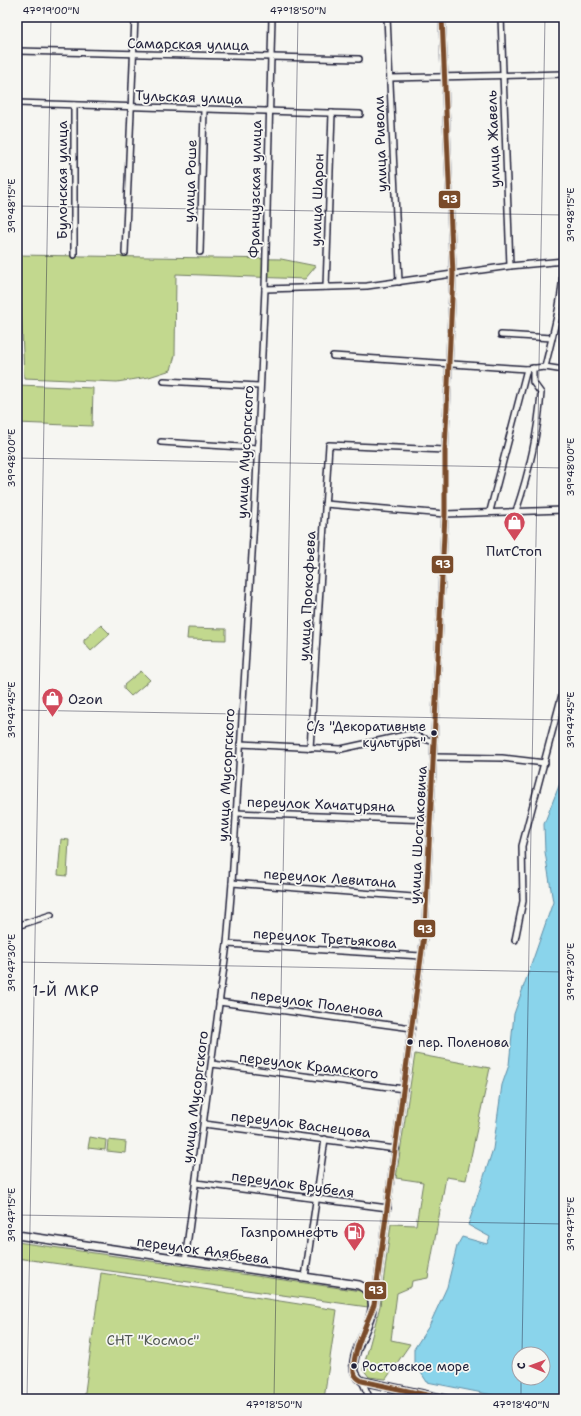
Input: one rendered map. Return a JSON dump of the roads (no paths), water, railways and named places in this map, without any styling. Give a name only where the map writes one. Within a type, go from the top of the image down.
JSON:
[{"type":"main road","name":"переулок Алябьева","points":[[17,1235],[185,1261],[359,1285],[371,1294],[374,1305]]},
{"type":"main road","points":[[374,1305],[356,1354],[354,1366],[355,1375],[362,1381],[445,1399]]},
{"type":"street","points":[[125,254],[135,17]]},
{"type":"street","name":"Французская улица","points":[[266,289],[272,17]]},
{"type":"street","name":"улица Риволи","points":[[388,17],[397,270],[399,282]]},
{"type":"street","name":"улица Шостаковича","points":[[374,1305],[421,956],[426,898],[434,757],[445,514],[445,450],[448,364],[453,275],[451,261],[442,17]]},
{"type":"street","name":"улица Жавель","points":[[501,17],[509,263]]},
{"type":"street","name":"Самарская улица","points":[[17,51],[133,55],[358,59]]},
{"type":"street","points":[[390,78],[445,78],[564,74]]},
{"type":"street","name":"Тульская улица","points":[[17,103],[74,104],[131,108],[360,114]]},
{"type":"street","name":"Булонская улица","points":[[74,104],[74,255]]},
{"type":"street","name":"улица Роше","points":[[200,252],[204,110]]},
{"type":"street","name":"улица Шарон","points":[[326,287],[332,113]]},
{"type":"street","points":[[266,289],[367,286],[453,275],[509,263],[564,261],[564,272],[545,367]]},
{"type":"street","name":"улица Мусоргского","points":[[185,1261],[227,944],[258,448],[259,386],[266,289]]},
{"type":"street","points":[[502,335],[552,338]]},
{"type":"street","points":[[333,356],[527,369],[545,367],[564,370]]},
{"type":"street","points":[[516,511],[528,470],[540,415],[542,393],[533,382],[533,368]]},
{"type":"street","points":[[490,511],[527,369]]},
{"type":"street","points":[[164,381],[259,386]]},
{"type":"street","points":[[161,442],[258,448]]},
{"type":"street","name":"улица Прокофьева","points":[[310,748],[329,445],[445,450]]},
{"type":"street","points":[[325,504],[445,514],[490,511],[564,510]]},
{"type":"street","points":[[515,940],[523,901],[522,846],[564,687]]},
{"type":"street","points":[[240,744],[341,749],[410,734],[434,742]]},
{"type":"street","points":[[434,757],[502,758],[544,763]]},
{"type":"street","name":"переулок Хачатуряна","points":[[236,813],[430,820]]},
{"type":"street","name":"переулок Левитана","points":[[232,882],[426,898]]},
{"type":"street","points":[[17,926],[51,914]]},
{"type":"street","name":"переулок Третьякова","points":[[227,944],[421,956]]},
{"type":"street","name":"переулок Поленова","points":[[219,1002],[412,1028]]},
{"type":"street","name":"переулок Крамского","points":[[212,1064],[404,1089]]},
{"type":"street","name":"переулок Васнецова","points":[[204,1124],[396,1149]]},
{"type":"street","points":[[305,1277],[325,1139]]},
{"type":"street","name":"переулок Врубеля","points":[[196,1183],[388,1208]]},
{"type":"street","points":[[362,1381],[370,1399]]},
{"type":"water","name":"Ростовское море","points":[[564,773],[564,1399],[513,1399],[427,1382],[414,1362],[414,1349],[429,1326],[447,1287],[457,1246],[462,1237],[487,1244],[490,1237],[468,1225],[493,1149],[502,1085],[509,1065],[514,1014],[553,902],[545,852],[544,824]]},
{"type":"place","name":"ПитСтоп","points":[[514,542]]},
{"type":"place","name":"Ozon","points":[[52,718]]},
{"type":"place","name":"С/з \"Декоративные культуры\"","points":[[434,733]]},
{"type":"place","name":"пер. Поленова","points":[[410,1042]]},
{"type":"place","name":"Газпромнефть","points":[[354,1252]]},
{"type":"place","name":"Ростовское море","points":[[354,1366]]},
{"type":"district","name":"1-Й МКР","points":[[66,991]]},
{"type":"park label","name":"СНТ \"Космос\"","points":[[153,1340]]}]
